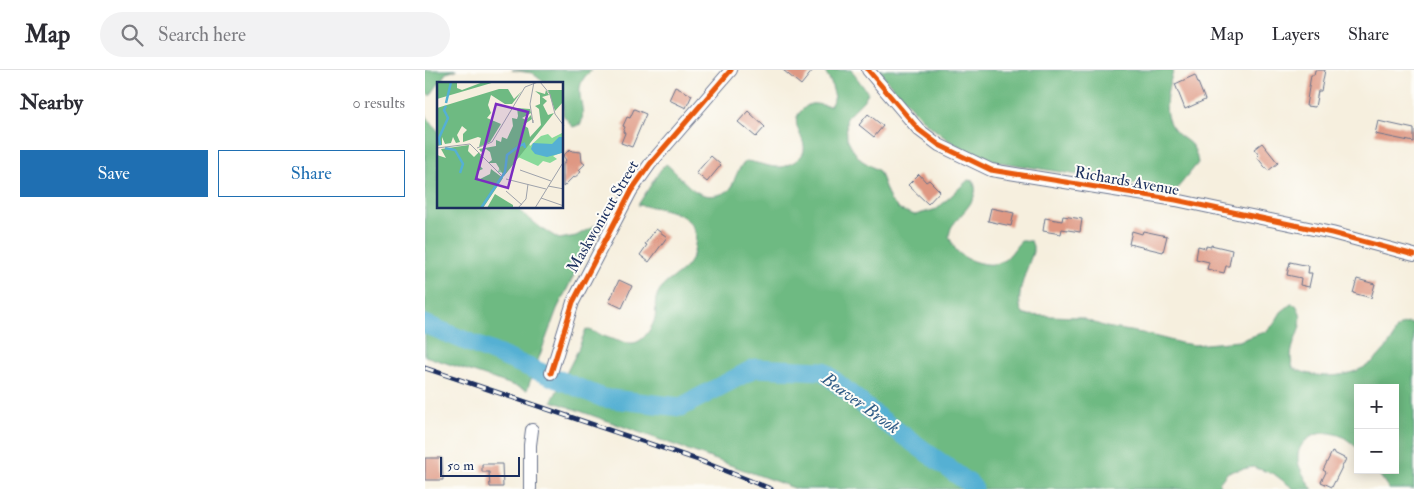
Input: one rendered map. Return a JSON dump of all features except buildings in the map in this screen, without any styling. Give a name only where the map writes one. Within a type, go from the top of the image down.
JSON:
[{"type":"street","name":"Maskwonicut Street","points":[[551,373],[576,294],[631,191],[649,164],[731,70]]},
{"type":"street","name":"Richards Avenue","points":[[868,70],[919,130],[939,145],[991,170],[1176,200],[1332,233],[1414,255]]},
{"type":"street","points":[[530,489],[530,445],[533,430]]},
{"type":"green space","points":[[425,70],[457,70],[446,73],[440,82],[437,82],[437,86],[430,96],[425,91]]},
{"type":"green space","points":[[512,70],[592,70],[581,83],[581,124],[573,127],[564,116],[564,82],[543,82],[532,73]]},
{"type":"green space","points":[[824,70],[851,70],[868,93],[863,101],[846,118],[847,138],[861,160],[879,171],[890,200],[900,210],[915,215],[937,209],[968,180],[973,181],[975,194],[954,223],[949,234],[957,251],[972,261],[994,264],[1006,259],[1021,241],[1031,241],[1033,252],[1020,293],[1021,309],[1024,315],[1078,317],[1106,327],[1194,345],[1239,341],[1267,331],[1281,312],[1291,304],[1296,305],[1301,321],[1292,351],[1293,368],[1314,375],[1325,376],[1348,373],[1368,365],[1387,347],[1398,327],[1409,323],[1414,324],[1414,489],[1389,489],[1379,474],[1399,474],[1399,384],[1354,384],[1354,446],[1338,435],[1329,433],[1310,437],[1305,441],[1299,452],[1299,465],[1307,482],[1313,489],[1294,489],[1274,474],[1253,467],[1228,472],[1219,483],[1219,489],[797,489],[552,401],[577,352],[586,329],[626,343],[637,342],[643,338],[654,321],[656,313],[655,301],[660,289],[684,269],[692,258],[696,234],[686,219],[678,214],[658,208],[638,205],[661,169],[666,164],[695,191],[709,196],[727,192],[746,161],[777,167],[784,167],[792,163],[803,154],[804,148],[796,123],[797,117],[810,104],[830,106],[835,97],[831,83]]},
{"type":"green space","points":[[877,70],[1174,70],[1168,91],[1167,114],[1172,127],[1194,149],[1198,163],[1175,191],[999,162],[966,150],[948,140],[926,123]]},
{"type":"green space","points":[[425,113],[426,117],[437,130],[437,209],[517,209],[541,228],[559,239],[576,236],[594,226],[600,225],[600,231],[578,267],[557,309],[527,390],[425,356]]},
{"type":"waterway","name":"Beaver Brook","points":[[425,324],[603,398],[681,407],[755,368],[823,371],[878,417],[970,484],[974,489]]},
{"type":"railway","points":[[425,368],[698,460],[771,489]]},
{"type":"cycle path","points":[[551,373],[573,302],[631,191],[650,164],[731,70]]},
{"type":"cycle path","points":[[868,70],[919,130],[939,145],[991,170],[1176,200],[1332,233],[1414,255]]}]
